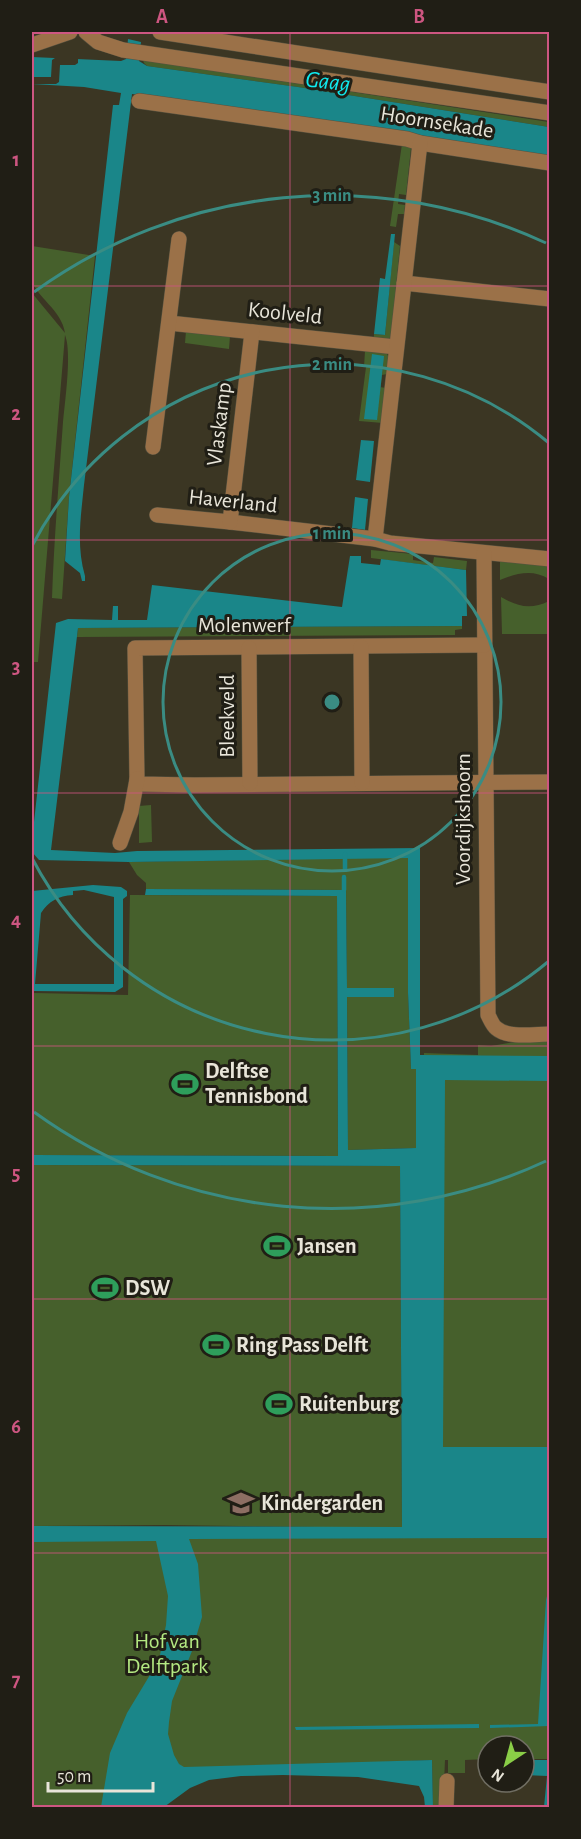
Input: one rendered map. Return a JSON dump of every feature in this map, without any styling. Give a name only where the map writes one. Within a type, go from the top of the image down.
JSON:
[{"type":"street","points":[[32,45],[69,32]]},
{"type":"street","points":[[148,53],[155,32]]},
{"type":"street","points":[[160,32],[549,92]]},
{"type":"street","points":[[87,33],[106,46],[123,50],[549,113]]},
{"type":"street","name":"Hoornsekade","points":[[139,101],[407,139],[420,144],[549,163]]},
{"type":"street","points":[[375,539],[420,144]]},
{"type":"street","points":[[153,447],[179,239]]},
{"type":"street","points":[[404,284],[549,300]]},
{"type":"street","name":"Koolveld","points":[[169,323],[396,347]]},
{"type":"street","name":"Vlaskamp","points":[[230,522],[252,332]]},
{"type":"street","name":"Haverland","points":[[157,515],[375,539],[390,543],[549,559]]},
{"type":"street","name":"Voordijkshoorn","points":[[484,553],[488,1015],[495,1028],[504,1032],[549,1034]]},
{"type":"street","name":"Molenwerf","points":[[120,843],[131,812],[136,779],[135,648],[484,645]]},
{"type":"street","points":[[361,647],[362,783]]},
{"type":"street","name":"Bleekveld","points":[[249,648],[250,783]]},
{"type":"street","points":[[136,779],[139,784],[549,782]]},
{"type":"street","points":[[446,1808],[447,1781]]},
{"type":"green space","points":[[143,60],[549,122],[549,127],[298,87],[147,66]]},
{"type":"green space","points":[[402,144],[409,145],[411,148],[406,195],[399,194],[398,204],[405,205],[404,214],[398,214],[396,227],[390,226]]},
{"type":"green space","points":[[394,242],[400,246],[391,337],[388,339],[374,337],[374,334],[385,335]]},
{"type":"green space","points":[[32,246],[95,256],[69,497],[62,599],[52,598],[67,377],[68,353],[65,335],[38,662],[32,662],[32,293],[65,333],[59,317],[34,286],[31,272]]},
{"type":"green space","points":[[186,331],[230,336],[229,349],[185,343]]},
{"type":"green space","points":[[365,351],[386,352],[389,358],[387,374],[382,375],[381,387],[386,388],[383,423],[359,421],[366,367],[364,367]]},
{"type":"green space","points":[[371,550],[413,554],[413,560],[433,563],[434,557],[467,561],[466,570],[371,558]]},
{"type":"green space","points":[[500,561],[549,566],[549,579],[537,574],[525,573],[500,580]]},
{"type":"green space","points":[[501,597],[525,606],[536,606],[549,601],[549,634],[502,634]]},
{"type":"green space","points":[[462,626],[462,629],[455,630],[455,635],[77,637],[78,628]]},
{"type":"green space","points":[[151,805],[152,842],[139,843],[139,806]]},
{"type":"green space","points":[[408,857],[408,993],[411,1069],[416,1069],[417,1148],[348,1150],[347,996],[394,997],[394,988],[347,988],[346,890],[146,889],[146,883],[137,875],[129,862]]},
{"type":"green space","name":"Delftse Tennisbond","points":[[130,895],[337,896],[338,1156],[32,1155],[34,993],[128,995]]},
{"type":"green space","name":"Hof van Delftpark","points":[[549,1041],[549,1056],[533,1056],[550,1057],[549,1759],[536,1759],[536,1734],[476,1734],[476,1760],[465,1760],[465,1773],[448,1773],[448,1760],[445,1760],[443,1807],[433,1807],[432,1760],[168,1771],[150,1807],[32,1807],[32,1536],[420,1536],[420,1204],[424,1053],[478,1055],[478,1045],[491,1046],[515,1042]]},
{"type":"green space","name":"Ring Pass Delft","points":[[32,1165],[400,1166],[402,1528],[32,1526]]},
{"type":"water","points":[[128,39],[141,42],[139,61],[147,66],[298,87],[549,127],[549,156],[132,94],[82,508],[80,542],[85,581],[82,581],[80,573],[65,561],[69,497],[113,105],[119,105],[121,93],[84,87],[32,84],[32,57],[121,61],[126,59]]},
{"type":"water","points":[[391,234],[395,234],[385,335],[374,334],[380,278],[385,279]]},
{"type":"water","points":[[372,354],[384,356],[377,420],[364,419]]},
{"type":"water","points":[[361,440],[374,441],[370,482],[356,480]]},
{"type":"water","points":[[355,497],[368,499],[365,530],[352,528]]},
{"type":"water","points":[[350,556],[361,556],[361,563],[380,565],[381,559],[466,570],[467,616],[462,616],[462,626],[78,628],[51,850],[115,853],[420,848],[420,1055],[549,1056],[549,1081],[445,1080],[443,1447],[549,1447],[549,1538],[189,1539],[198,1564],[202,1617],[192,1651],[172,1701],[168,1734],[179,1764],[184,1767],[432,1760],[433,1807],[425,1807],[419,1786],[358,1777],[283,1775],[241,1776],[209,1780],[190,1788],[164,1807],[101,1807],[110,1753],[127,1713],[159,1660],[166,1625],[168,1596],[156,1541],[32,1542],[32,1526],[402,1527],[400,1166],[32,1165],[32,1155],[338,1156],[337,896],[145,895],[146,889],[346,890],[347,988],[394,988],[394,997],[347,997],[348,1150],[416,1148],[416,1069],[411,1069],[408,993],[408,858],[129,862],[39,860],[32,852],[32,840],[56,623],[68,619],[112,620],[113,606],[118,606],[118,620],[147,620],[152,585],[342,607]]},
{"type":"water","points":[[93,885],[121,887],[127,891],[127,896],[123,899],[123,987],[115,992],[34,991],[32,1012],[32,891]],"holes":[[[84,890],[114,897],[114,984],[35,984],[41,913],[47,905],[58,898],[73,895],[73,891]]]},
{"type":"water","points":[[549,1588],[549,1726],[490,1728],[490,1725],[538,1724],[546,1600]]},
{"type":"water","points":[[479,1724],[479,1728],[296,1730],[295,1727]]},
{"type":"water","points":[[536,1760],[549,1760],[549,1807],[544,1807],[547,1776],[536,1776]]},
{"type":"pier","points":[[70,56],[78,56],[78,63],[60,65],[59,82],[32,84],[32,77],[51,77],[52,60],[70,58]]},
{"type":"waterway","points":[[345,854],[345,869]]},
{"type":"waterway","points":[[344,877],[344,890]]},
{"type":"place","name":"Delftse Tennisbond","points":[[185,1084]]},
{"type":"place","name":"Jansen","points":[[277,1246]]},
{"type":"place","name":"DSW","points":[[105,1288]]},
{"type":"place","name":"Ring Pass Delft","points":[[216,1345]]},
{"type":"place","name":"Ruitenburg","points":[[279,1404]]},
{"type":"place","name":"Kindergarden","points":[[241,1503]]},
{"type":"water label","name":"Gaag","points":[[328,82]]}]
